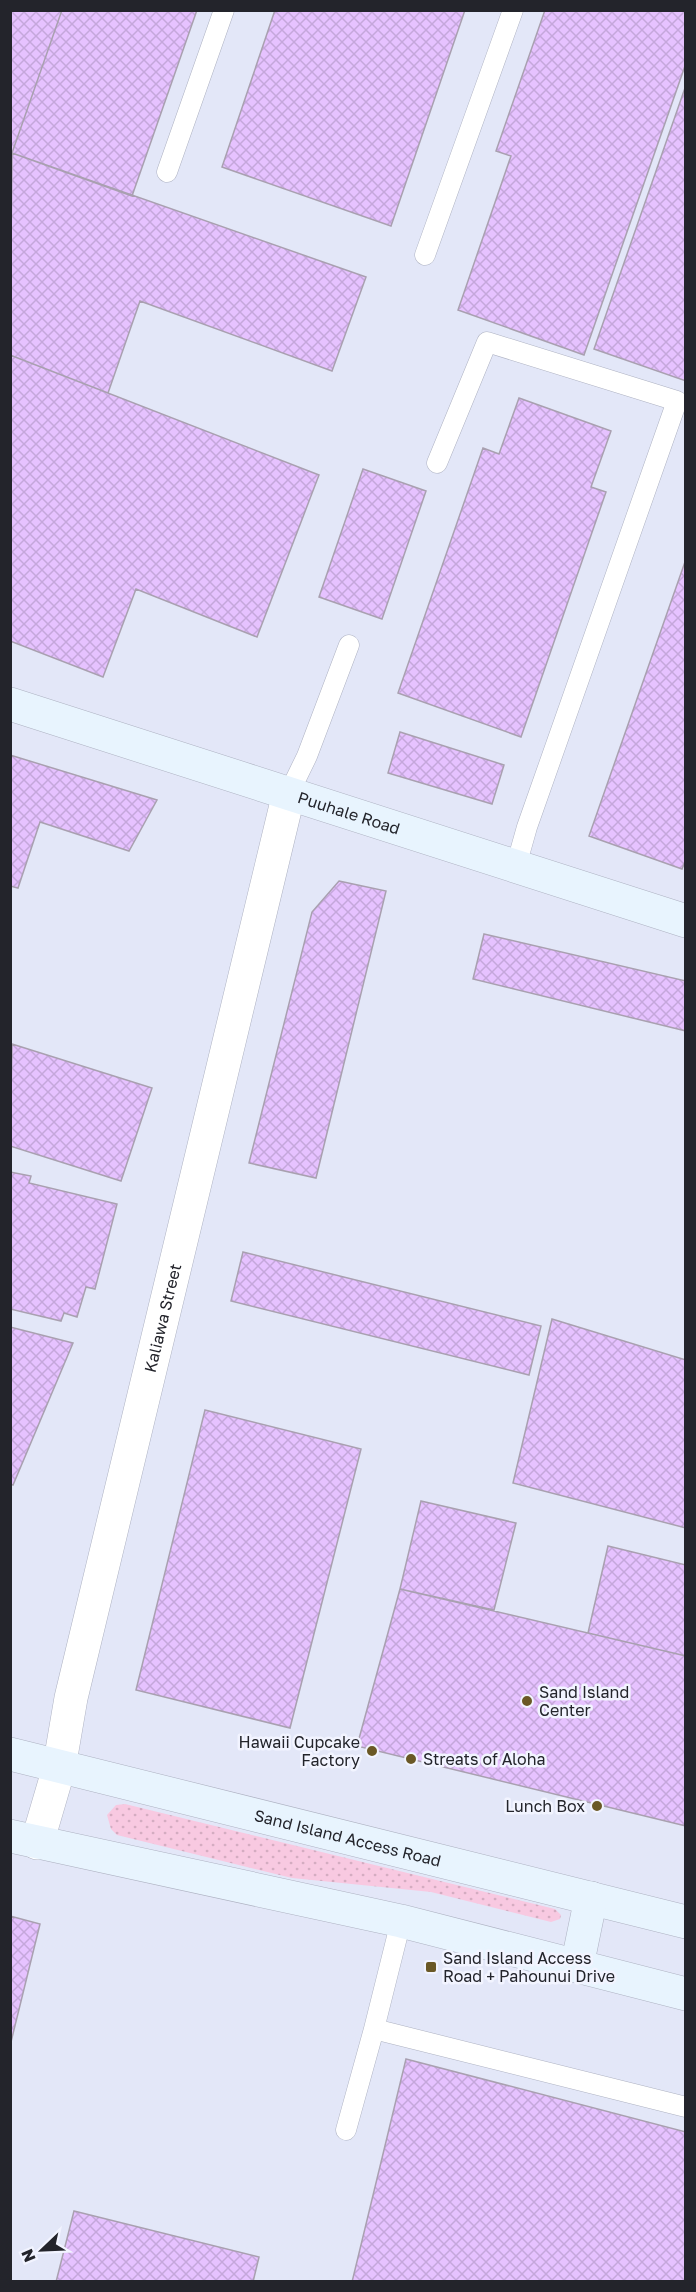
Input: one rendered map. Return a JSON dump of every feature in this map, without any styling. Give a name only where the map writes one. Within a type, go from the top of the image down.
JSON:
[{"type":"main road","name":"Puuhale Road","points":[[10,704],[686,921]]},
{"type":"main road","name":"Sand Island Access Road","points":[[10,1754],[686,1922]]},
{"type":"main road","points":[[24,1840],[401,1921],[686,1994]]},
{"type":"main road","points":[[577,1966],[591,1898]]},
{"type":"street","name":"Kaliawa Street","points":[[24,1840],[59,1768],[74,1686],[289,793]]},
{"type":"lane","points":[[167,172],[224,10]]},
{"type":"lane","points":[[425,255],[513,10]]},
{"type":"lane","points":[[437,463],[487,342],[677,401],[527,827],[516,866]]},
{"type":"lane","points":[[289,793],[307,756],[349,645]]},
{"type":"lane","points":[[346,2130],[401,1921]]},
{"type":"lane","points":[[374,2029],[686,2108]]},
{"type":"shaded area","points":[[125,1804],[555,1909],[561,1915],[560,1919],[551,1922],[431,1892],[292,1878],[117,1835],[111,1829],[107,1815],[116,1805]]},
{"type":"building","points":[[10,10],[62,10],[12,153],[10,152]]},
{"type":"building","points":[[62,10],[197,10],[132,196],[12,153]]},
{"type":"building","points":[[275,10],[465,10],[391,226],[222,167]]},
{"type":"building","points":[[545,10],[686,10],[686,63],[584,355],[458,310],[511,156],[496,151]]},
{"type":"building","points":[[686,85],[686,381],[594,349]]},
{"type":"building","points":[[12,153],[366,277],[332,371],[140,301],[108,393],[10,355]]},
{"type":"building","points":[[10,355],[319,475],[257,637],[136,589],[103,677],[10,641]]},
{"type":"building","points":[[519,398],[611,431],[591,487],[606,492],[521,737],[398,693],[483,448],[499,454]]},
{"type":"building","points":[[363,469],[426,491],[382,619],[319,597]]},
{"type":"building","points":[[686,559],[686,859],[682,869],[589,836]]},
{"type":"building","points":[[400,732],[504,765],[492,804],[388,773]]},
{"type":"building","points":[[10,755],[157,800],[129,851],[40,822],[18,888],[10,886]]},
{"type":"building","points":[[339,881],[386,891],[316,1178],[249,1163],[312,912]]},
{"type":"building","points":[[484,934],[686,981],[686,1031],[473,979]]},
{"type":"building","points":[[12,1044],[152,1088],[121,1181],[10,1146]]},
{"type":"building","points":[[10,1172],[31,1176],[29,1183],[117,1204],[95,1289],[86,1287],[77,1317],[64,1313],[61,1321],[10,1309]]},
{"type":"building","points":[[243,1252],[541,1326],[529,1375],[231,1301]]},
{"type":"building","points":[[552,1319],[686,1360],[686,1528],[513,1483]]},
{"type":"building","points":[[10,1327],[73,1343],[13,1485],[10,1484]]},
{"type":"building","points":[[205,1410],[361,1449],[290,1728],[136,1690]]},
{"type":"building","points":[[421,1501],[516,1523],[494,1610],[400,1589]]},
{"type":"building","points":[[608,1546],[686,1565],[686,1656],[588,1633]]},
{"type":"building","name":"Sand Island Center","points":[[400,1589],[686,1656],[686,1826],[357,1746]]},
{"type":"building","points":[[10,1916],[40,1924],[10,2046]]},
{"type":"building","points":[[406,2059],[686,2132],[686,2282],[352,2282]]},
{"type":"building","points":[[74,2211],[259,2257],[253,2282],[56,2282]]},
{"type":"place","name":"Sand Island Center","points":[[527,1701]]},
{"type":"place","name":"Hawaii Cupcake Factory","points":[[372,1751]]},
{"type":"place","name":"Streats of Aloha","points":[[411,1759]]},
{"type":"place","name":"Lunch Box","points":[[597,1806]]},
{"type":"place","name":"Sand Island Access Road + Pahounui Drive","points":[[431,1967]]}]
